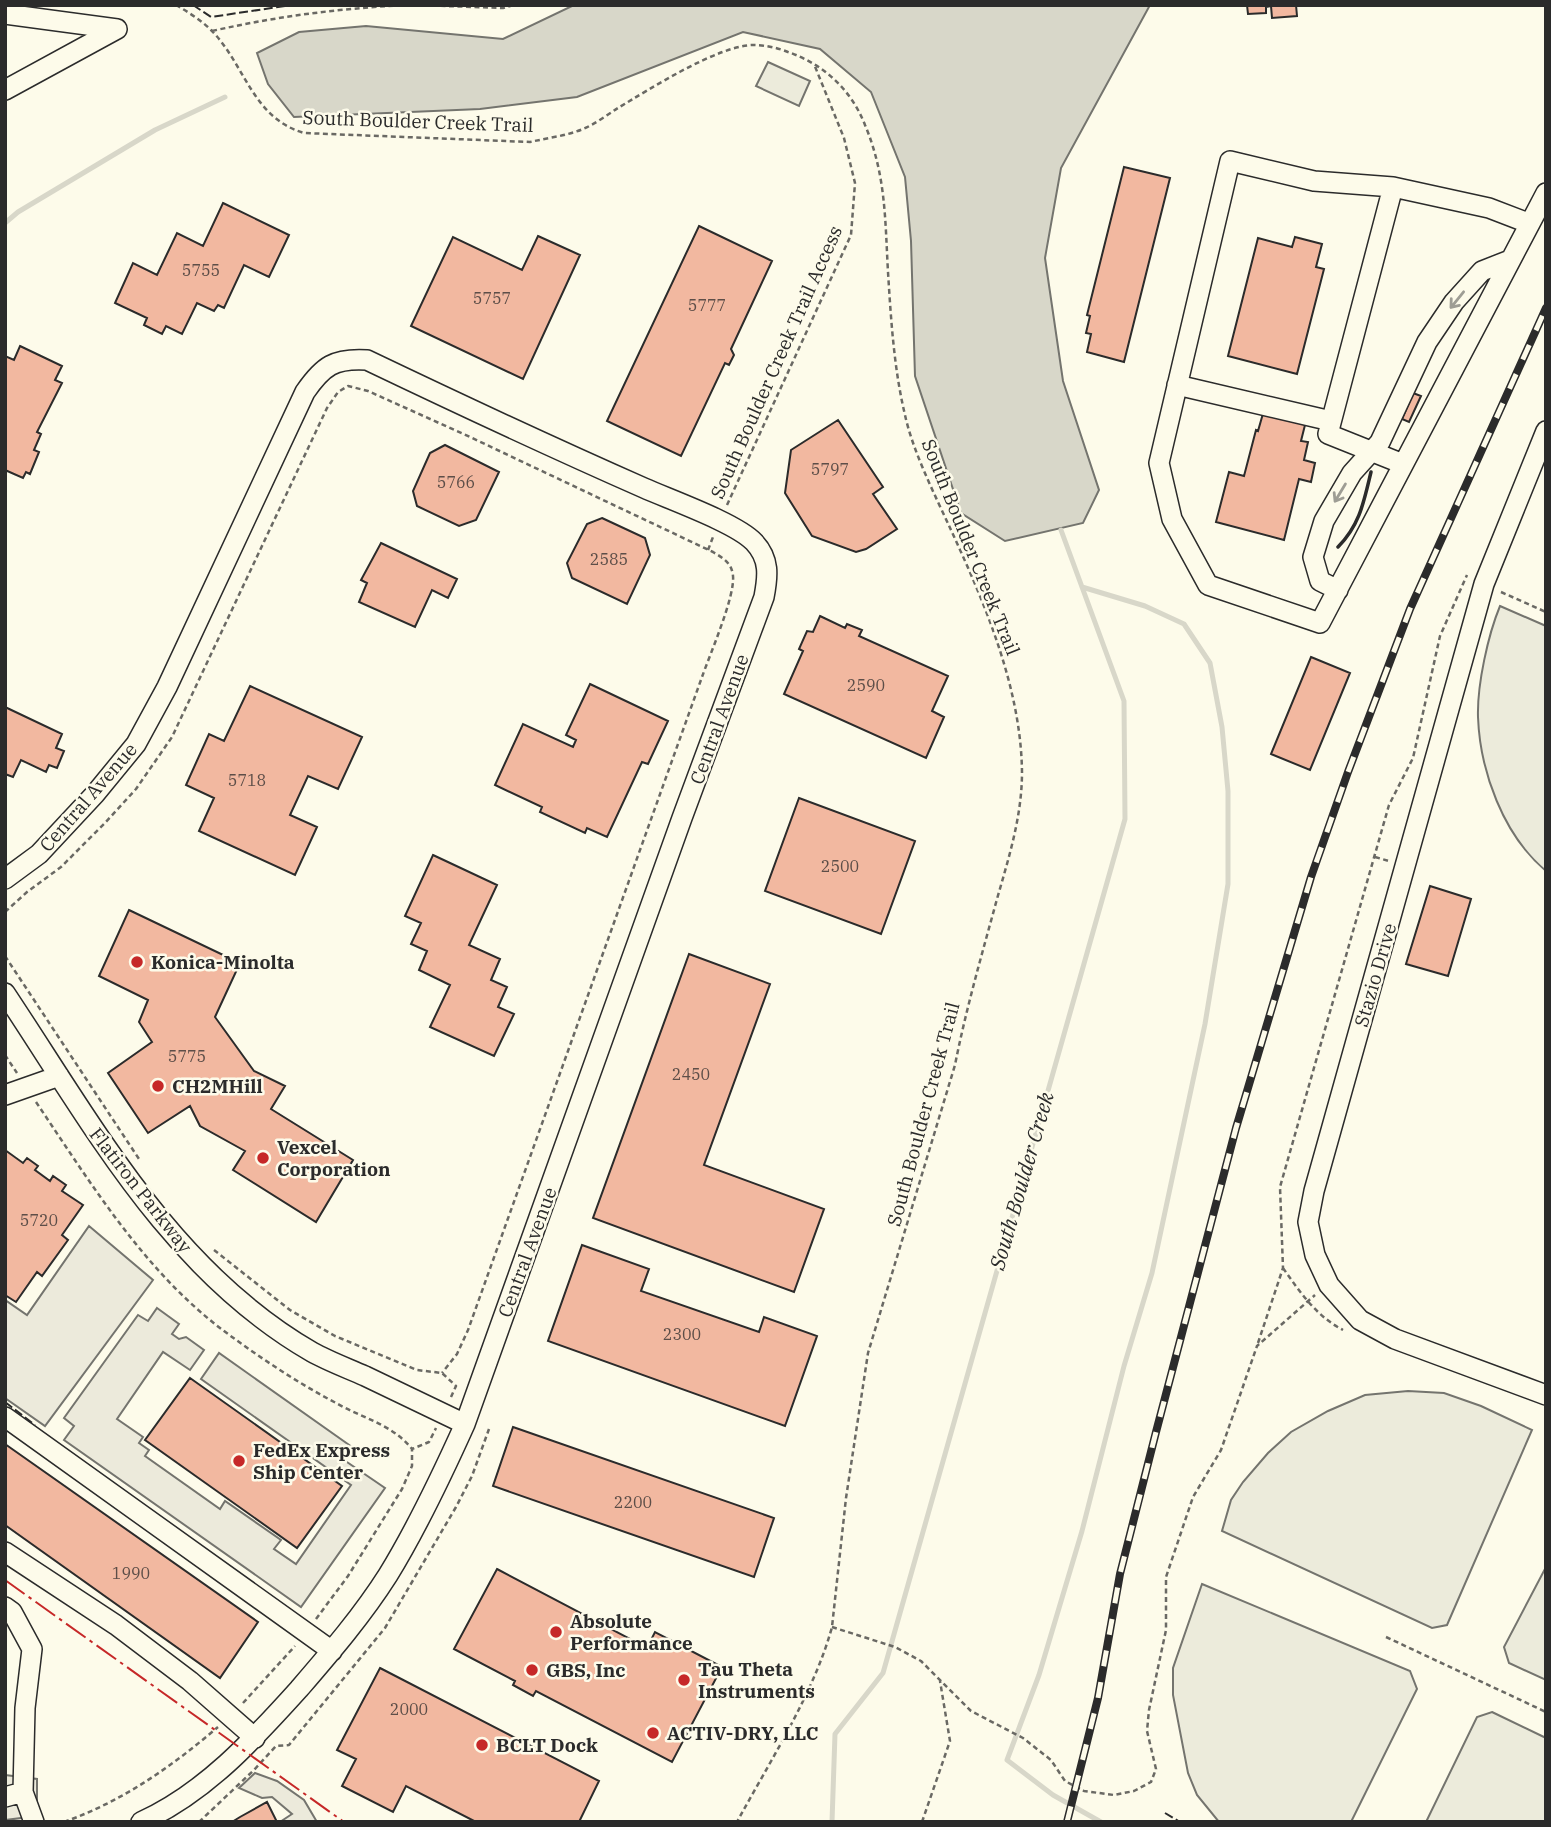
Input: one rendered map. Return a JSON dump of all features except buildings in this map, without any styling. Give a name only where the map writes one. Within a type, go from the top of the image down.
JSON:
[{"type":"street","points":[[5,14],[117,29],[5,90]]},
{"type":"street","points":[[1528,223],[1489,208],[1393,187],[1314,181],[1230,161],[1159,463],[1172,519],[1208,585],[1320,623],[1546,193]]},
{"type":"street","points":[[1393,187],[1328,434],[1403,464]]},
{"type":"street","points":[[1338,590],[1320,581],[1313,557],[1324,521],[1352,473],[1380,442],[1397,411],[1427,342],[1454,302],[1482,271],[1510,260]]},
{"type":"street","name":"Central Avenue","points":[[5,878],[39,854],[95,794],[136,744],[167,687],[305,392],[320,371],[345,359],[367,360],[743,533],[758,547],[768,570],[764,597],[682,817],[465,1424],[442,1474],[387,1576],[332,1651],[256,1738],[198,1788],[141,1822]]},
{"type":"street","points":[[1177,385],[1331,421]]},
{"type":"street","name":"Stazio Drive","points":[[1546,431],[1484,584],[1314,1191],[1308,1222],[1315,1255],[1329,1285],[1360,1320],[1395,1339],[1546,1395]]},
{"type":"street","name":"Flatiron Parkway","points":[[5,993],[116,1165],[164,1226],[208,1274],[258,1316],[312,1352],[465,1424]]},
{"type":"street","points":[[5,1095],[59,1076]]},
{"type":"street","points":[[5,1417],[332,1651]]},
{"type":"street","points":[[5,1552],[148,1649],[256,1738]]},
{"type":"street","points":[[5,1607],[12,1612],[32,1650],[14,1795],[34,1822]]},
{"type":"path","name":"South Boulder Creek Trail","points":[[176,5],[212,31],[275,120],[289,129],[304,133],[530,142],[586,128],[671,78],[730,50],[753,45],[771,47],[814,64],[830,74],[863,120],[873,145],[884,186],[895,363],[905,419],[985,612],[1007,677],[1021,740],[1021,806],[955,1065],[868,1353],[846,1498],[832,1627],[793,1718],[737,1822]]},
{"type":"path","points":[[212,31],[279,16],[340,8],[404,5]]},
{"type":"path","points":[[415,5],[503,8],[514,5]]},
{"type":"path","name":"South Boulder Creek Trail Access","points":[[708,550],[851,235],[855,183],[844,138],[814,64]]},
{"type":"path","points":[[5,912],[61,867],[104,824],[136,789],[172,737],[327,408],[338,392],[348,386],[368,391],[470,437],[729,562],[733,575],[732,592],[468,1330],[449,1367],[442,1373],[417,1370],[335,1336],[290,1310],[214,1249]]},
{"type":"path","points":[[832,1627],[895,1647],[921,1661],[957,1698],[984,1719],[1023,1738],[1051,1760],[1065,1781],[1084,1791],[1114,1795],[1134,1791],[1151,1782],[1156,1769],[1147,1731],[1166,1630],[1166,1577],[1193,1497],[1221,1450],[1283,1268],[1280,1187],[1389,806],[1413,758],[1440,636],[1467,575],[1546,612]]},
{"type":"path","points":[[5,956],[141,1163]]},
{"type":"path","points":[[1257,1346],[1329,1285]]},
{"type":"path","points":[[1386,1637],[1546,1712]]},
{"type":"path","points":[[922,1822],[950,1741],[939,1678]]},
{"type":"shaded area","points":[[574,5],[1150,5],[1061,168],[1045,258],[1063,381],[1099,490],[1083,523],[1005,541],[961,513],[915,376],[911,241],[905,177],[871,92],[820,49],[743,32],[577,97],[480,109],[294,117],[268,84],[257,53],[299,32],[366,26],[503,39]]},
{"type":"shaded area","points":[[768,62],[810,81],[799,106],[756,86]]},
{"type":"shaded area","points":[[1500,606],[1546,626],[1546,871],[1531,856],[1506,821],[1483,759],[1478,717],[1481,675]]},
{"type":"shaded area","points":[[89,1226],[153,1280],[45,1426],[5,1398],[5,1300],[27,1315]]},
{"type":"shaded area","points":[[157,1308],[179,1324],[172,1334],[179,1339],[186,1337],[204,1350],[190,1370],[163,1352],[117,1419],[143,1437],[139,1443],[149,1450],[145,1456],[220,1509],[225,1501],[281,1540],[274,1549],[296,1564],[351,1485],[201,1379],[219,1353],[352,1447],[344,1460],[385,1488],[301,1607],[64,1440],[74,1426],[64,1418],[138,1315],[148,1321]]},
{"type":"shaded area","points":[[1408,1391],[1444,1393],[1481,1406],[1532,1430],[1447,1625],[1432,1628],[1222,1531],[1231,1500],[1243,1482],[1291,1432],[1328,1411],[1365,1395]]},
{"type":"shaded area","points":[[1546,1567],[1546,1680],[1509,1663],[1504,1647]]},
{"type":"shaded area","points":[[1202,1584],[1410,1671],[1417,1689],[1351,1822],[1219,1822],[1197,1795],[1188,1773],[1173,1695],[1173,1668]]},
{"type":"shaded area","points":[[1492,1712],[1546,1738],[1546,1822],[1426,1822],[1477,1717]]},
{"type":"shaded area","points":[[255,1773],[277,1781],[304,1800],[317,1822],[280,1822],[292,1814],[272,1797],[262,1798],[239,1788]]},
{"type":"shaded area","points":[[5,1775],[37,1779],[37,1816],[5,1820]]},
{"type":"waterway","points":[[5,223],[18,212],[155,130],[225,97]]},
{"type":"waterway","name":"South Boulder Creek","points":[[832,1822],[835,1734],[883,1673],[1125,819],[1124,701],[1061,530]]},
{"type":"waterway","points":[[1082,587],[1145,606],[1184,624],[1210,663],[1222,727],[1228,791],[1228,884],[1205,1024],[1152,1273],[1124,1366],[1082,1531],[1039,1675],[1007,1760],[1053,1795],[1101,1822]]},
{"type":"railway","points":[[1067,1822],[1098,1698],[1120,1574],[1156,1432],[1236,1128],[1311,877],[1410,609],[1546,308]]},
{"type":"fence","points":[[193,5],[211,17],[292,5]]},
{"type":"fence","points":[[5,1402],[35,1425]]},
{"type":"fence","points":[[1165,1813],[1180,1822]]},
{"type":"wall","points":[[1338,547],[1356,521],[1371,472]]},
{"type":"power","points":[[5,1580],[344,1822]]},
{"type":"place","name":"Konica-Minolta","points":[[137,962]]},
{"type":"place","name":"CH2MHill","points":[[158,1086]]},
{"type":"place","name":"Vexcel Corporation","points":[[263,1158]]},
{"type":"place","name":"FedEx Express Ship Center","points":[[239,1461]]},
{"type":"place","name":"Absolute Performance","points":[[556,1632]]},
{"type":"place","name":"GBS, Inc","points":[[532,1670]]},
{"type":"place","name":"Tau Theta Instruments","points":[[684,1680]]},
{"type":"place","name":"ACTIV-DRY, LLC","points":[[653,1733]]},
{"type":"place","name":"BCLT Dock","points":[[482,1745]]}]
